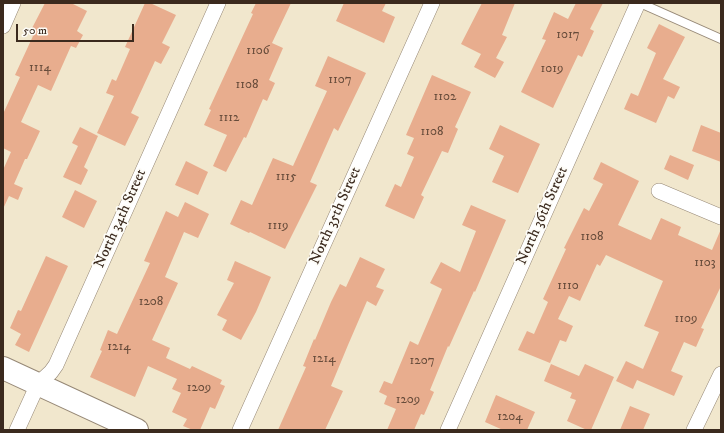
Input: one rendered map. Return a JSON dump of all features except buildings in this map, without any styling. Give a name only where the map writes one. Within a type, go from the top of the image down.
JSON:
[{"type":"street","points":[[3,26],[13,3]]},
{"type":"street","name":"North 34th Street","points":[[17,430],[38,384],[51,372],[56,364],[218,3]]},
{"type":"street","name":"North 35th Street","points":[[240,430],[432,3]]},
{"type":"street","name":"North 36th Street","points":[[448,430],[639,3]]},
{"type":"street","points":[[659,191],[721,217]]},
{"type":"street","points":[[3,368],[137,430]]},
{"type":"street","points":[[694,430],[721,374]]},
{"type":"lane","points":[[639,3],[721,39]]}]
